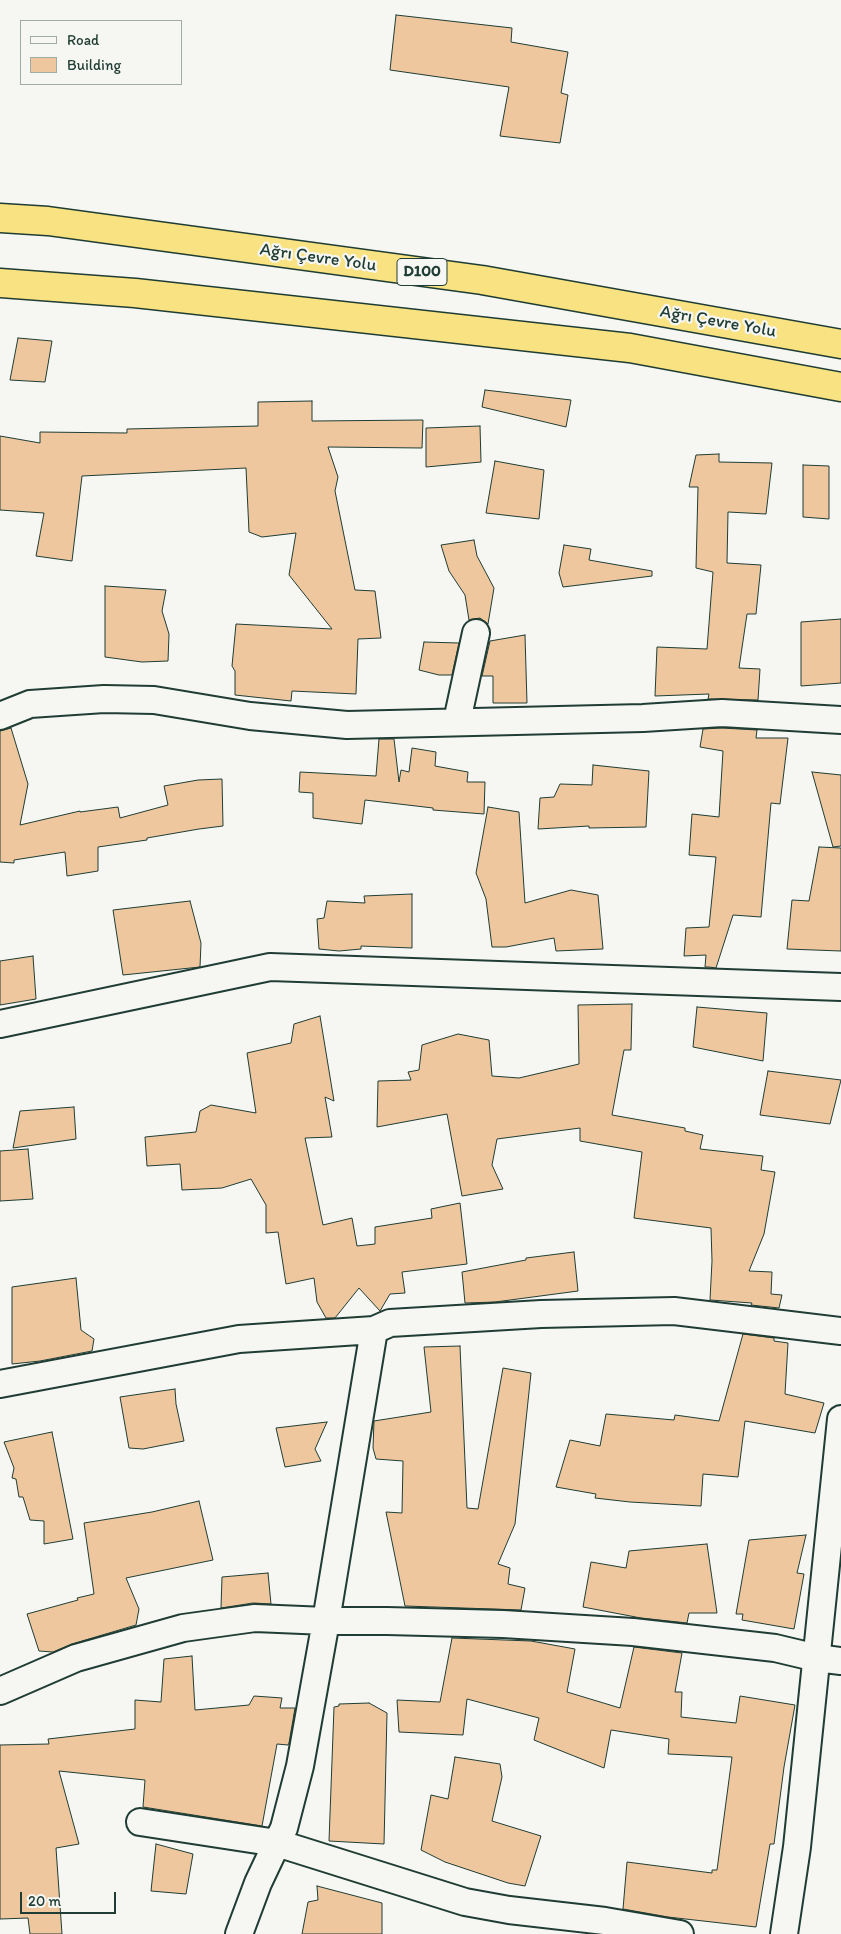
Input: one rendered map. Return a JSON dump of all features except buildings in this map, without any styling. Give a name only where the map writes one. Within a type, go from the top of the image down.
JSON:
[{"type":"highway","name":"Ağrı Çevre Yolu","points":[[0,218],[48,220],[482,280],[841,344]]},
{"type":"highway","points":[[0,283],[136,293],[630,348],[841,388]]},
{"type":"street","points":[[457,721],[476,633]]},
{"type":"street","points":[[0,716],[30,704],[124,699],[154,700],[250,716],[347,725],[643,718],[722,713],[841,720]]},
{"type":"street","points":[[0,1024],[270,966],[841,987]]},
{"type":"street","points":[[0,1384],[239,1339],[374,1330],[390,1323],[541,1314],[674,1311],[841,1331]]},
{"type":"street","points":[[239,1934],[258,1883],[284,1828],[300,1766],[326,1622],[374,1330]]},
{"type":"street","points":[[784,1934],[829,1659],[841,1419]]},
{"type":"street","points":[[0,1691],[76,1658],[183,1628],[255,1618],[326,1622],[387,1621],[503,1624],[633,1632],[775,1648],[829,1659]]},
{"type":"street","points":[[140,1822],[277,1843],[465,1902],[509,1910],[605,1921],[680,1934]]}]
